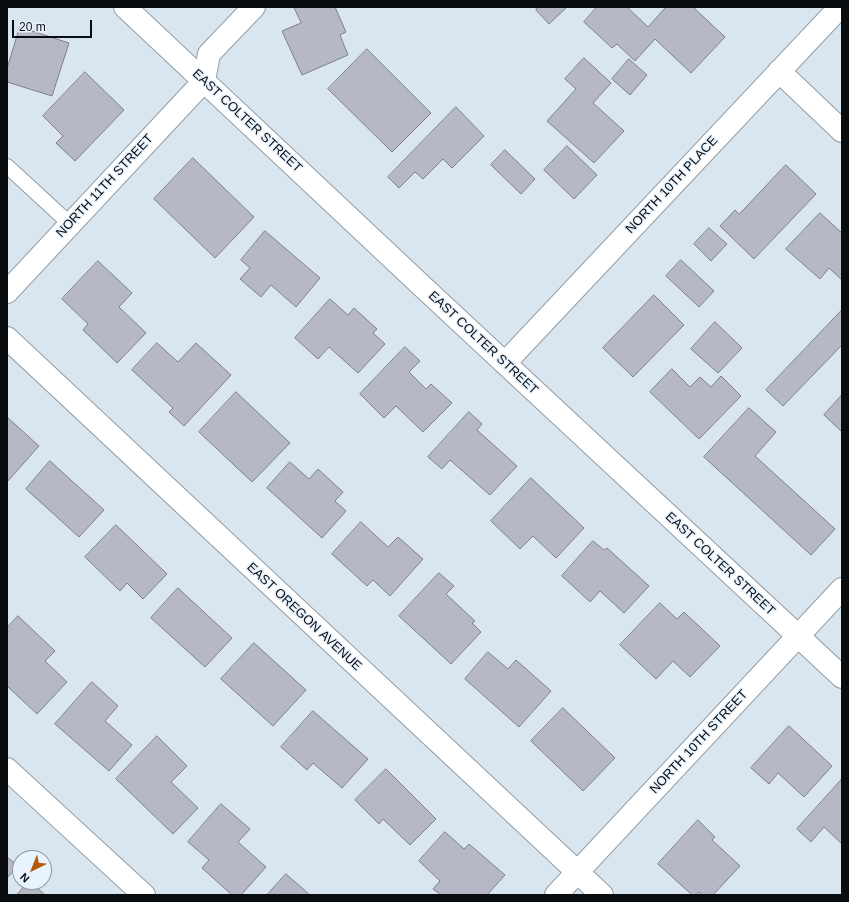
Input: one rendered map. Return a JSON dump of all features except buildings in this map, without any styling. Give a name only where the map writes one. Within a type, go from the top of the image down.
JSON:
[{"type":"street","name":"EAST COLTER STREET","points":[[125,7],[842,677]]},
{"type":"street","points":[[204,81],[210,54],[254,7]]},
{"type":"street","name":"NORTH 10TH PLACE","points":[[505,363],[840,7]]},
{"type":"street","points":[[779,71],[842,131]]},
{"type":"street","name":"NORTH 11TH STREET","points":[[7,292],[204,81]]},
{"type":"street","name":"EAST OREGON AVENUE","points":[[7,338],[602,895]]},
{"type":"street","name":"NORTH 10TH STREET","points":[[556,895],[842,589]]},
{"type":"street","points":[[7,769],[144,895]]},
{"type":"lane","points":[[7,166],[70,224]]}]
